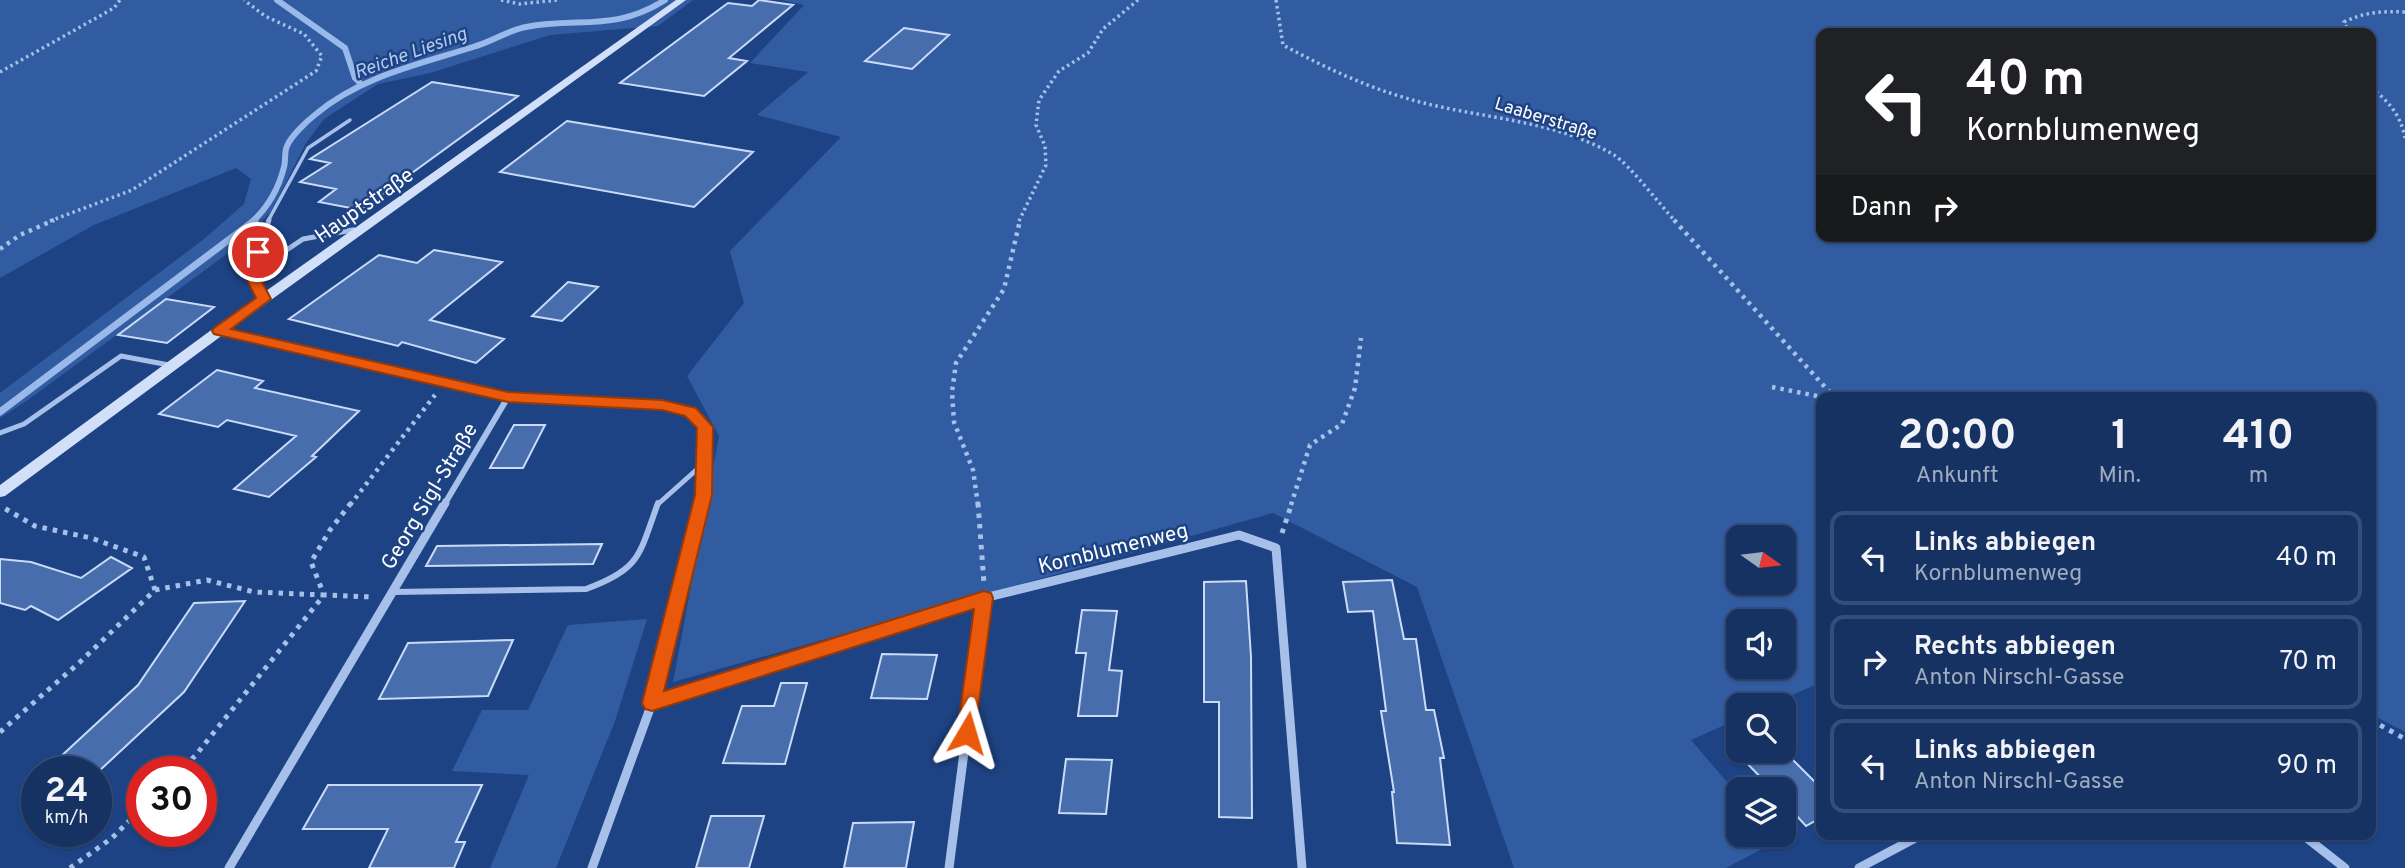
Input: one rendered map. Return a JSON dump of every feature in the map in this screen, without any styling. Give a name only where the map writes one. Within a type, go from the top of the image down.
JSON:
[{"type":"main road","name":"Hauptstraße","points":[[0,492],[219,331],[682,0]]},
{"type":"street","name":"Georg Sigl-Straße","points":[[219,331],[508,397],[229,868]]},
{"type":"street","points":[[508,397],[662,405],[690,412],[705,427],[703,495],[652,703],[592,868]]},
{"type":"street","name":"Kornblumenweg","points":[[652,703],[984,598],[1239,535],[1276,548]]},
{"type":"street","points":[[1276,548],[1302,868]]},
{"type":"street","points":[[949,868],[984,598]]},
{"type":"street","points":[[1859,868],[1912,840]]},
{"type":"street","points":[[2309,840],[2345,868]]},
{"type":"lane","points":[[264,299],[251,274],[264,229],[308,148],[349,120]]},
{"type":"lane","points":[[251,274],[303,239],[366,228]]},
{"type":"lane","points":[[0,433],[24,424],[121,356],[172,366]]},
{"type":"lane","points":[[391,595],[586,589],[616,578],[638,559],[658,502],[704,464]]},
{"type":"path","points":[[0,72],[114,8],[120,0]]},
{"type":"path","points":[[0,249],[20,235],[78,209],[132,190],[316,71],[322,56],[304,34],[265,16],[244,0]]},
{"type":"path","points":[[501,0],[520,4],[557,0]]},
{"type":"path","points":[[984,598],[981,524],[973,470],[954,422],[952,392],[956,363],[1004,289],[1019,222],[1046,165],[1045,146],[1036,125],[1039,100],[1059,71],[1088,53],[1103,29],[1139,0]]},
{"type":"path","name":"Laaberstraße","points":[[1276,0],[1283,45],[1338,75],[1411,100],[1551,130],[1616,156],[1830,392]]},
{"type":"path","points":[[2347,28],[2344,22],[2356,15],[2372,11],[2405,12]]},
{"type":"path","points":[[2376,92],[2402,121],[2405,138]]},
{"type":"path","points":[[1276,548],[1310,445],[1342,424],[1355,388],[1361,338]]},
{"type":"path","points":[[324,595],[312,562],[359,491],[444,383]]},
{"type":"path","points":[[1772,387],[1816,396]]},
{"type":"path","points":[[0,507],[35,526],[91,538],[144,556],[155,590]]},
{"type":"path","points":[[0,732],[100,645],[155,590],[208,580],[254,592],[391,595]]},
{"type":"path","points":[[195,756],[324,595]]},
{"type":"path","points":[[2376,723],[2405,739]]},
{"type":"path","points":[[70,868],[112,838],[126,824]]},
{"type":"shaded area","points":[[0,0],[693,0],[658,26],[550,35],[430,73],[378,84],[324,119],[306,143],[271,212],[235,248],[0,418],[0,393],[204,239],[244,204],[251,179],[236,168],[94,225],[0,278]]},
{"type":"shaded area","points":[[781,0],[2405,0],[2405,732],[2376,717],[2376,392],[1816,392],[1816,685],[1796,693],[1726,693],[1726,724],[1691,740],[1726,781],[1726,847],[1766,847],[1726,868],[1514,868],[1417,587],[1273,513],[673,682],[719,436],[687,376],[744,303],[730,251],[841,137],[757,115],[808,72],[750,63],[804,5]]},
{"type":"shaded area","points":[[647,619],[615,721],[556,868],[490,868],[529,775],[452,771],[482,710],[528,710],[568,625]]},
{"type":"building","points":[[759,0],[793,5],[729,58],[747,61],[704,96],[620,83],[728,3],[752,6]]},
{"type":"building","points":[[904,28],[949,35],[912,69],[865,61]]},
{"type":"building","points":[[432,82],[518,96],[361,210],[319,202],[336,189],[300,182],[330,163],[310,159]]},
{"type":"building","points":[[567,121],[753,152],[694,207],[500,172]]},
{"type":"building","points":[[434,250],[502,262],[430,320],[504,339],[476,363],[402,342],[398,346],[289,319],[379,255],[417,263]]},
{"type":"building","points":[[568,282],[598,287],[562,321],[532,316]]},
{"type":"building","points":[[166,299],[214,307],[167,343],[118,335]]},
{"type":"building","points":[[217,370],[263,381],[255,388],[359,411],[312,456],[316,457],[269,497],[234,489],[296,436],[227,420],[218,427],[159,414]]},
{"type":"building","points":[[514,425],[545,425],[523,468],[490,468]]},
{"type":"building","points":[[602,544],[593,564],[426,566],[437,546]]},
{"type":"building","points":[[111,557],[132,568],[58,620],[31,606],[25,610],[0,603],[0,559],[31,562],[81,578]]},
{"type":"building","points":[[1392,580],[1404,639],[1416,639],[1426,710],[1434,710],[1444,758],[1440,758],[1450,845],[1397,843],[1394,792],[1381,711],[1386,711],[1373,611],[1348,612],[1343,582]]},
{"type":"building","points":[[1246,581],[1251,657],[1252,818],[1219,817],[1219,702],[1204,702],[1204,582]]},
{"type":"building","points":[[245,601],[184,692],[112,759],[112,756],[61,756],[138,685],[194,603]]},
{"type":"building","points":[[1082,610],[1117,611],[1109,670],[1122,671],[1117,716],[1078,716],[1086,653],[1076,653]]},
{"type":"building","points":[[513,640],[488,696],[379,699],[408,643]]},
{"type":"building","points":[[882,654],[937,655],[927,699],[871,698]]},
{"type":"building","points":[[781,683],[807,683],[785,764],[723,763],[742,706],[774,706]]},
{"type":"building","points":[[1066,759],[1112,760],[1106,814],[1059,813]]},
{"type":"building","points":[[1747,763],[1796,763],[1816,783],[1816,820],[1806,826],[1796,815],[1796,777],[1760,777]]},
{"type":"building","points":[[328,785],[482,785],[456,842],[465,842],[454,868],[369,868],[388,829],[303,829]]},
{"type":"building","points":[[711,816],[764,816],[749,868],[696,868]]},
{"type":"building","points":[[914,822],[906,868],[844,868],[853,823]]},
{"type":"waterway","points":[[277,0],[345,48],[355,78],[362,85]]},
{"type":"waterway","name":"Reiche Liesing","points":[[253,221],[276,189],[284,167],[286,148],[292,138],[316,114],[352,90],[392,72],[482,44],[520,28],[613,20],[647,10],[665,0]]},
{"type":"waterway","name":"Reiche Liesing","points":[[0,412],[255,220]]},
{"type":"route","points":[[258,252],[251,274],[264,299],[219,331],[508,397],[662,405],[690,412],[705,427],[703,495],[652,703],[984,598],[967,733]]}]
